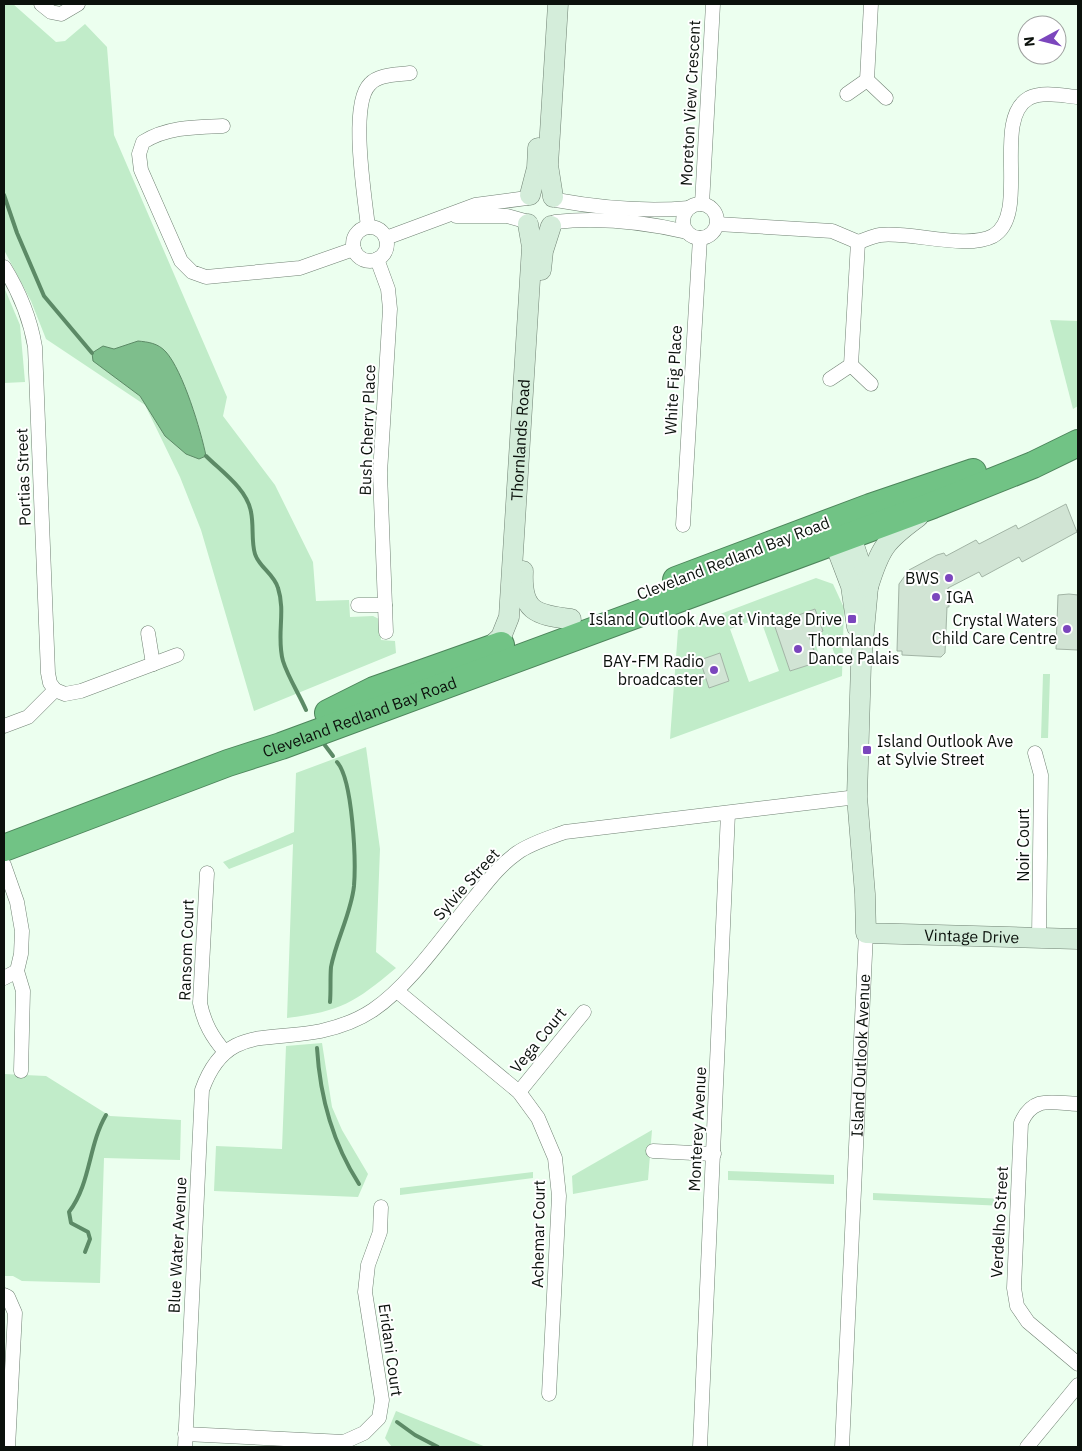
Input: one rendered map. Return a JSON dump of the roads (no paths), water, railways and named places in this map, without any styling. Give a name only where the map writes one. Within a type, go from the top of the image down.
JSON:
[{"type":"highway","name":"Cleveland Redland Bay Road","points":[[4,848],[228,763],[281,746],[473,674],[839,529],[924,488],[1078,439]]},
{"type":"highway","name":"Cleveland Redland Bay Road","points":[[228,763],[374,690],[571,620],[839,529],[934,505],[1033,465],[1078,443]]},
{"type":"highway","points":[[374,690],[376,700],[383,701],[429,684],[473,674]]},
{"type":"street","points":[[41,4],[51,12],[60,14],[74,7]]},
{"type":"street","name":"Thornlands Road","points":[[487,650],[501,637],[509,617],[532,247],[522,213],[537,168],[546,4]]},
{"type":"street","name":"Thornlands Road","points":[[558,4],[548,165],[554,199],[559,211],[543,251],[522,586],[525,600],[533,610],[545,616],[571,620]]},
{"type":"street","name":"Moreton View Crescent","points":[[696,206],[713,4]]},
{"type":"street","points":[[871,4],[867,80],[886,98]]},
{"type":"street","points":[[368,227],[358,118],[362,96],[369,84],[381,77],[410,73]]},
{"type":"street","points":[[846,94],[867,80]]},
{"type":"street","points":[[717,224],[832,232],[858,242],[879,235],[975,241],[994,236],[1004,225],[1010,208],[1013,119],[1021,105],[1030,98],[1044,95],[1078,97]]},
{"type":"street","points":[[223,126],[186,127],[156,134],[143,142],[139,154],[141,170],[181,261],[192,272],[206,277],[300,268],[354,249]]},
{"type":"street","points":[[386,238],[475,205],[528,197],[537,192],[546,193],[554,199],[582,205],[658,211],[696,206],[713,211],[717,224],[711,234],[700,238],[687,232],[656,225],[579,219],[535,228],[526,222],[507,216],[445,217]]},
{"type":"street","points":[[687,232],[684,224],[684,215],[696,206]]},
{"type":"street","points":[[368,227],[379,229],[386,238],[387,248],[377,259],[366,260],[357,254],[354,249],[355,238],[362,229],[368,227]]},
{"type":"street","name":"White Fig Place","points":[[683,525],[700,238]]},
{"type":"street","points":[[858,242],[851,365],[871,384]]},
{"type":"street","name":"Bush Cherry Place","points":[[377,259],[388,289],[390,309],[380,473],[386,632]]},
{"type":"street","name":"Portias Street","points":[[4,267],[18,290],[27,313],[35,347],[48,673],[50,683],[55,690]]},
{"type":"street","points":[[830,379],[851,365]]},
{"type":"street","points":[[868,587],[877,556],[894,534],[934,505]]},
{"type":"street","name":"Island Outlook Avenue","points":[[839,529],[868,587],[861,663],[857,797],[865,894],[866,933],[842,1447]]},
{"type":"street","name":"Island Outlook Avenue","points":[[839,529],[851,586],[861,663]]},
{"type":"street","points":[[358,605],[385,605]]},
{"type":"street","points":[[148,633],[153,664]]},
{"type":"street","points":[[4,726],[28,717],[55,690],[65,694],[81,691],[177,655]]},
{"type":"street","name":"Noir Court","points":[[1035,752],[1040,775],[1039,937]]},
{"type":"street","name":"Sylvie Street","points":[[224,1052],[252,1038],[321,1031],[349,1022],[373,1010],[397,991],[497,870],[517,853],[539,841],[565,832],[857,797]]},
{"type":"street","name":"Monterey Avenue","points":[[700,1447],[728,813]]},
{"type":"street","points":[[4,865],[17,902],[22,931],[21,954],[17,971],[23,991],[21,1071]]},
{"type":"street","name":"Ransom Court","points":[[207,873],[200,1003],[204,1020],[212,1037],[224,1052]]},
{"type":"street","name":"Vintage Drive","points":[[866,933],[1078,939]]},
{"type":"street","points":[[4,978],[17,971]]},
{"type":"street","name":"Achemar Court","points":[[397,991],[519,1092],[538,1118],[547,1138],[554,1158],[558,1183],[549,1394]]},
{"type":"street","name":"Vega Court","points":[[519,1092],[584,1012]]},
{"type":"street","name":"Blue Water Avenue","points":[[185,1441],[202,1090],[209,1070],[224,1052]]},
{"type":"street","name":"Verdelho Street","points":[[1078,1104],[1039,1102],[1027,1110],[1021,1123],[1014,1288],[1018,1306],[1028,1322],[1078,1364]]},
{"type":"street","points":[[653,1151],[714,1154]]},
{"type":"street","name":"Eridani Court","points":[[185,1441],[344,1442],[364,1433],[379,1418],[382,1400],[365,1292],[368,1265],[380,1232],[380,1207]]},
{"type":"street","points":[[4,1295],[8,1297],[15,1313],[8,1447]]},
{"type":"street","points":[[1027,1447],[1078,1385]]},
{"type":"waterway","points":[[4,195],[17,233],[44,296],[92,353]]},
{"type":"waterway","points":[[206,456],[233,481],[249,504],[255,554],[276,583],[280,597],[280,643],[283,661],[306,710]]},
{"type":"waterway","points":[[324,744],[333,756]]},
{"type":"waterway","points":[[330,1002],[331,967],[350,907],[354,886],[354,841],[350,803],[347,785],[337,762]]},
{"type":"waterway","points":[[317,1048],[324,1102],[329,1119],[341,1152],[359,1184]]},
{"type":"waterway","points":[[85,1252],[90,1239],[88,1232],[71,1223],[69,1212],[82,1189],[96,1139],[106,1115]]},
{"type":"waterway","points":[[397,1422],[415,1435],[438,1447]]},
{"type":"place","name":"BWS","points":[[949,578]]},
{"type":"place","name":"IGA","points":[[936,597]]},
{"type":"place","name":"Island Outlook Ave at Vintage Drive","points":[[852,619]]},
{"type":"place","name":"Crystal Waters Child Care Centre","points":[[1067,629]]},
{"type":"place","name":"Thornlands Dance Palais","points":[[798,649]]},
{"type":"place","name":"BAY-FM Radio broadcaster","points":[[714,670]]},
{"type":"place","name":"Island Outlook Ave at Sylvie Street","points":[[867,750]]}]
